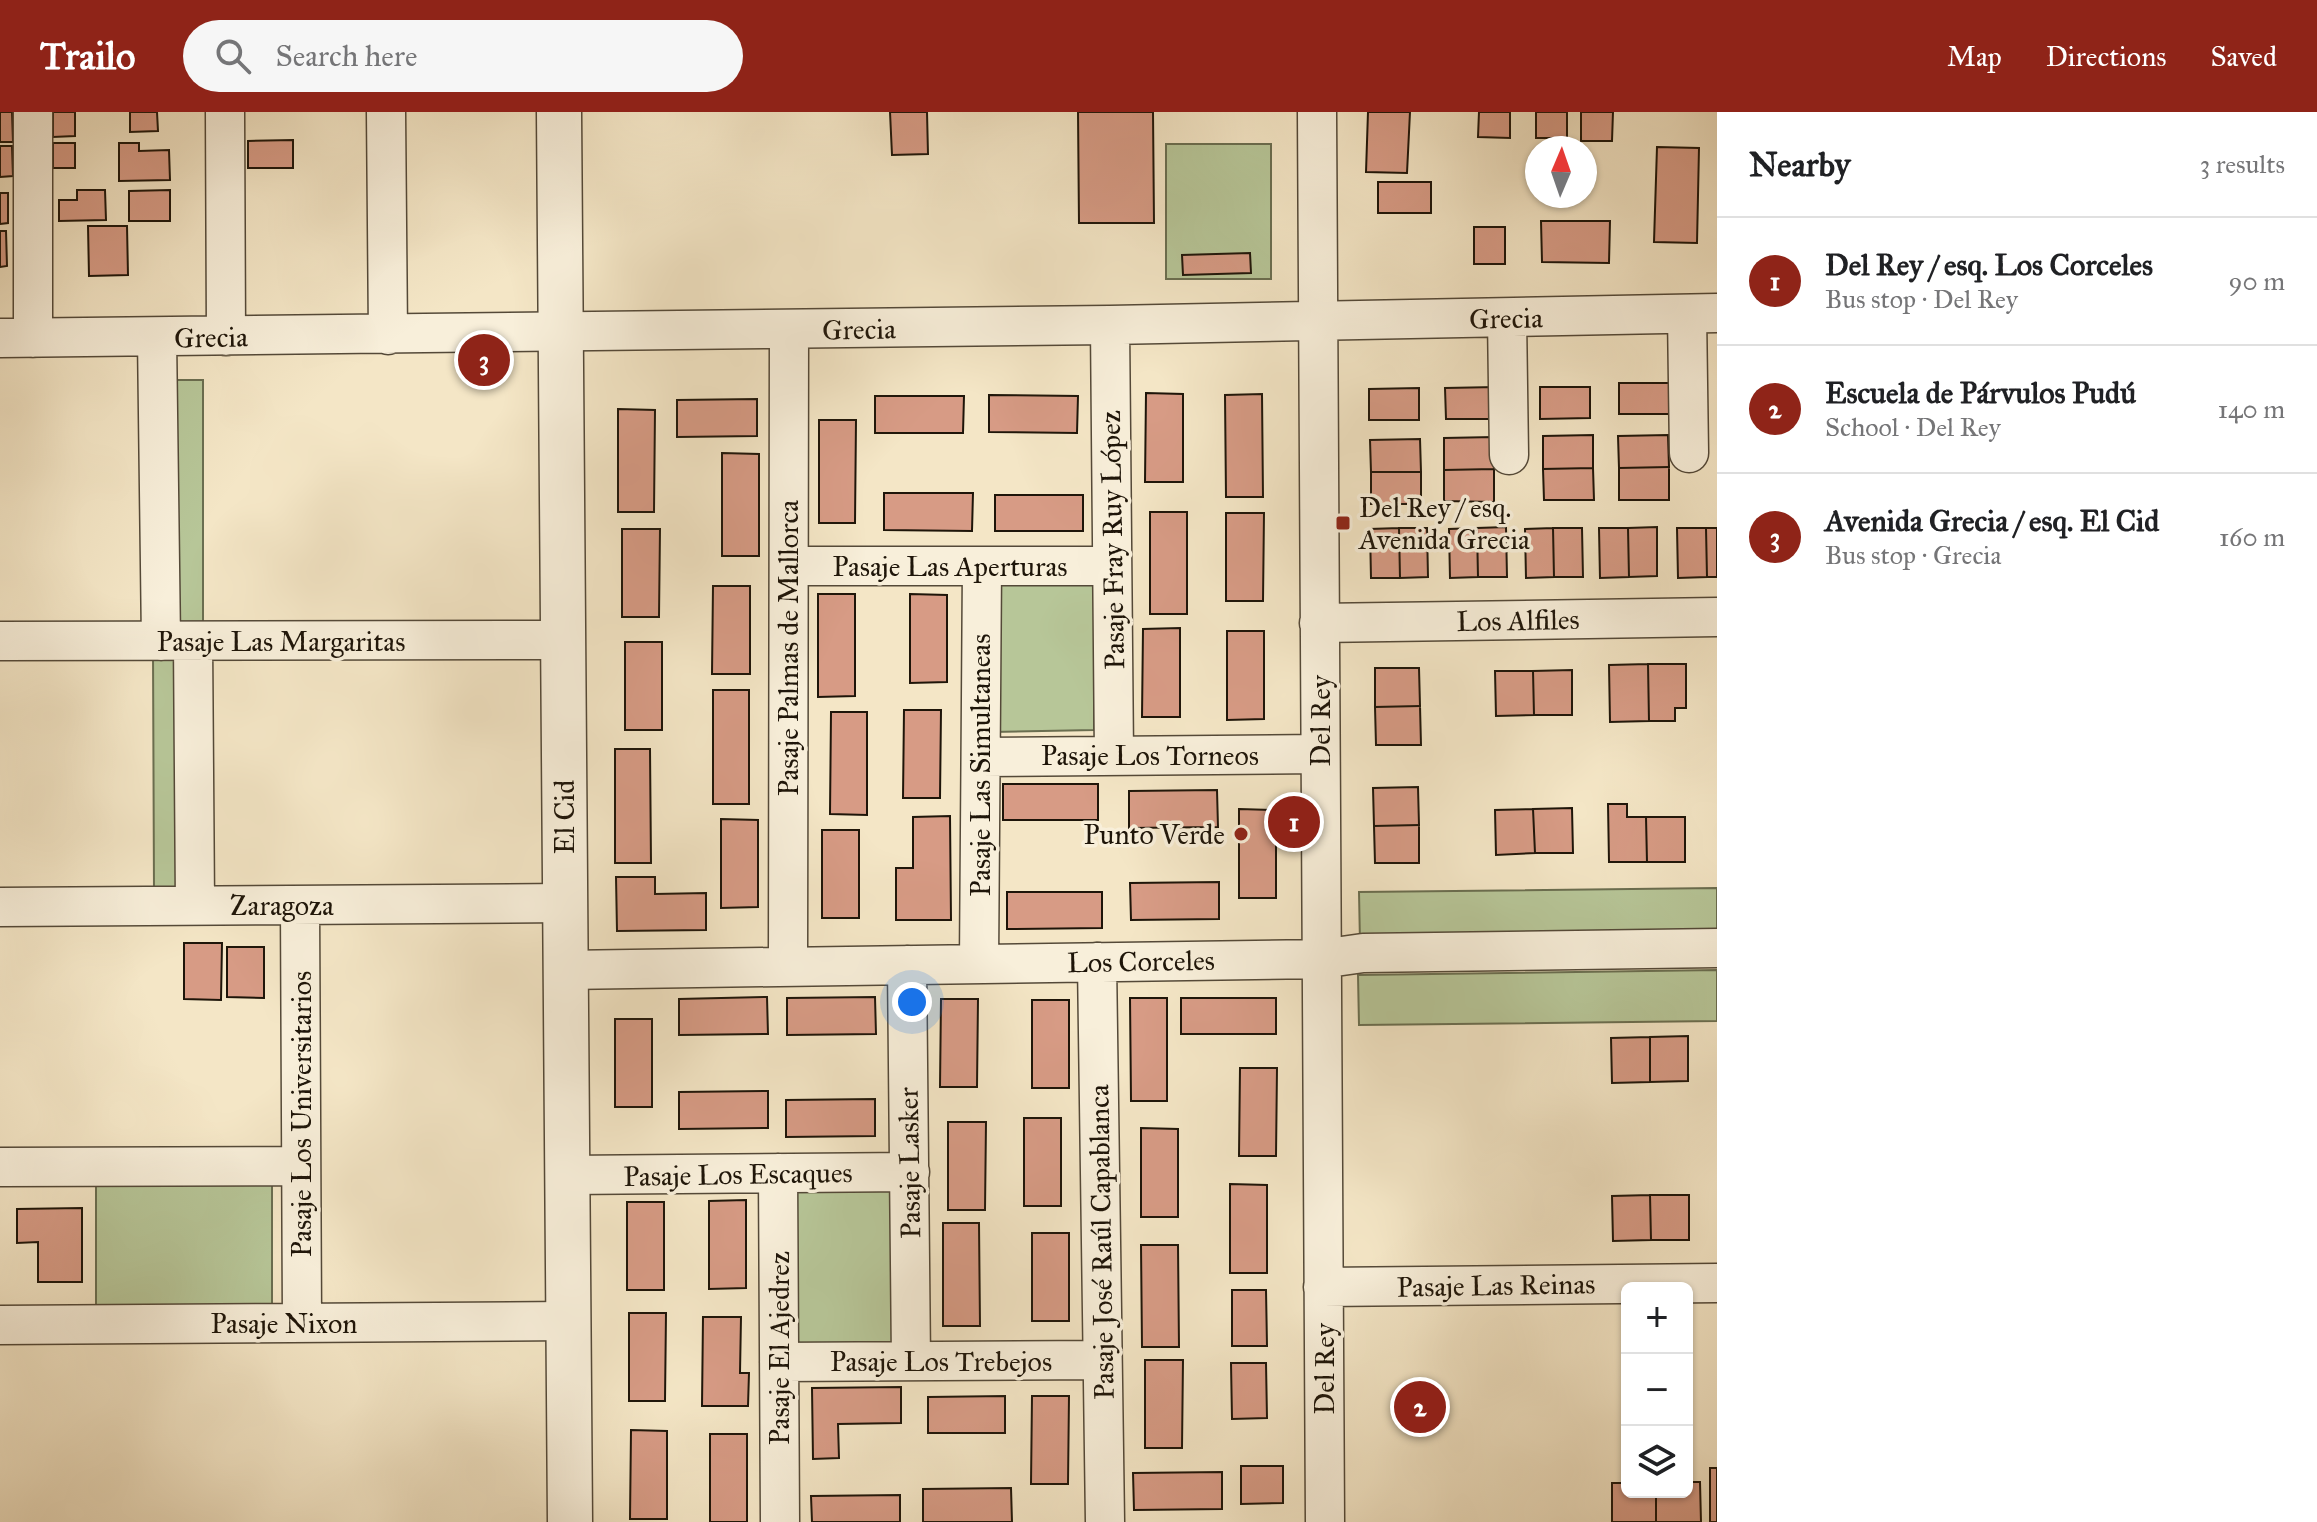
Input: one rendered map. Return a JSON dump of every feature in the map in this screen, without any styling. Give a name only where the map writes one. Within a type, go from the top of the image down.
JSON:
[{"type":"street","points":[[16,338],[33,112]]},
{"type":"street","points":[[225,112],[226,336]]},
{"type":"street","points":[[386,112],[388,335]]},
{"type":"street","name":"El Cid","points":[[559,112],[570,1522]]},
{"type":"street","name":"Del Rey","points":[[1317,112],[1325,1522]]},
{"type":"street","points":[[1689,453],[1702,314]]},
{"type":"street","name":"Grecia","points":[[16,338],[789,330],[1702,314]]},
{"type":"street","points":[[1507,318],[1509,455]]},
{"type":"street","name":"Pasaje Fray Ruy López","points":[[1110,325],[1114,756]]},
{"type":"street","name":"Pasaje Palmas de Mallorca","points":[[788,967],[789,330]]},
{"type":"street","points":[[157,337],[195,905]]},
{"type":"street","name":"Pasaje Las Aperturas","points":[[789,566],[1112,566]]},
{"type":"street","name":"Pasaje Las Simultaneas","points":[[979,964],[982,566]]},
{"type":"street","name":"Los Alfiles","points":[[1319,623],[1717,617]]},
{"type":"street","name":"Pasaje Las Margaritas","points":[[0,641],[562,640]]},
{"type":"street","name":"Pasaje Los Torneos","points":[[981,757],[1320,754]]},
{"type":"street","name":"Zaragoza","points":[[0,907],[565,903]]},
{"type":"street","name":"Pasaje Los Universitarios","points":[[300,905],[302,1323]]},
{"type":"street","name":"Los Corceles","points":[[565,970],[1321,959],[1347,954],[1717,948]]},
{"type":"street","name":"Pasaje José Raúl Capablanca","points":[[1097,962],[1105,1522]]},
{"type":"street","name":"Pasaje Lasker","points":[[907,965],[911,1361]]},
{"type":"street","points":[[0,1167],[301,1166]]},
{"type":"street","name":"Pasaje Los Escaques","points":[[567,1175],[910,1172]]},
{"type":"street","name":"Pasaje El Ajedrez","points":[[778,1173],[780,1522]]},
{"type":"street","name":"Pasaje Las Reinas","points":[[1323,1287],[1717,1283]]},
{"type":"street","name":"Pasaje Nixon","points":[[0,1325],[568,1321]]},
{"type":"street","name":"Pasaje Los Trebejos","points":[[779,1362],[1102,1360]]},
{"type":"green space","points":[[1166,144],[1271,144],[1271,279],[1166,279]]},
{"type":"green space","points":[[171,380],[203,380],[203,622],[171,622]]},
{"type":"green space","points":[[992,581],[1094,581],[1094,730],[992,732]]},
{"type":"green space","points":[[153,651],[185,651],[186,893],[154,892]]},
{"type":"green space","points":[[1717,888],[1717,939],[1360,943],[1359,892]]},
{"type":"green space","points":[[1717,970],[1717,1021],[1359,1025],[1358,975]]},
{"type":"green space","points":[[96,1174],[272,1174],[272,1314],[96,1315]]},
{"type":"green space","points":[[796,1184],[897,1184],[898,1348],[796,1348]]},
{"type":"building","points":[[0,112],[12,112],[13,142],[0,142]]},
{"type":"building","points":[[53,112],[75,112],[75,136],[53,137]]},
{"type":"building","points":[[130,112],[157,112],[158,131],[130,132]]},
{"type":"building","points":[[890,112],[927,112],[928,154],[892,155]]},
{"type":"building","points":[[1078,112],[1153,112],[1154,223],[1079,223]]},
{"type":"building","points":[[1368,112],[1410,112],[1407,173],[1366,172]]},
{"type":"building","points":[[1479,112],[1510,112],[1510,138],[1478,137]]},
{"type":"building","points":[[1536,112],[1567,112],[1567,136],[1536,136]]},
{"type":"building","points":[[1581,112],[1613,112],[1612,141],[1597,141],[1597,136],[1581,136]]},
{"type":"building","points":[[293,140],[293,168],[248,168],[248,141]]},
{"type":"building","points":[[53,143],[75,143],[75,168],[53,168]]},
{"type":"building","points":[[119,143],[139,143],[139,151],[169,150],[170,180],[119,181]]},
{"type":"building","points":[[0,146],[12,146],[13,176],[0,177]]},
{"type":"building","points":[[1657,147],[1699,148],[1697,243],[1654,242]]},
{"type":"building","points":[[1378,182],[1431,182],[1431,213],[1378,213]]},
{"type":"building","points":[[77,190],[105,190],[106,220],[59,221],[59,200],[77,200]]},
{"type":"building","points":[[170,190],[170,221],[129,221],[129,191]]},
{"type":"building","points":[[0,193],[8,193],[8,223],[0,224]]},
{"type":"building","points":[[1541,221],[1610,221],[1609,263],[1542,262]]},
{"type":"building","points":[[88,226],[127,226],[128,275],[89,276]]},
{"type":"building","points":[[1474,227],[1505,227],[1505,264],[1474,264]]},
{"type":"building","points":[[0,231],[6,231],[7,266],[0,267]]},
{"type":"building","points":[[1250,253],[1251,273],[1183,275],[1182,255]]},
{"type":"building","points":[[1619,383],[1669,383],[1669,414],[1619,414]]},
{"type":"building","points":[[1496,387],[1496,419],[1446,419],[1445,388]]},
{"type":"building","points":[[1540,387],[1590,387],[1590,418],[1540,419]]},
{"type":"building","points":[[1419,388],[1419,420],[1369,420],[1369,389]]},
{"type":"building","points":[[1146,393],[1183,394],[1183,482],[1145,482]]},
{"type":"building","points":[[1262,394],[1263,497],[1226,497],[1225,395]]},
{"type":"building","points":[[989,395],[1078,396],[1077,433],[989,432]]},
{"type":"building","points":[[875,396],[964,396],[963,433],[875,433]]},
{"type":"building","points":[[757,399],[757,436],[677,437],[677,400]]},
{"type":"building","points":[[618,409],[655,410],[654,512],[618,512]]},
{"type":"building","points":[[819,420],[856,420],[855,523],[819,523]]},
{"type":"building","points":[[1593,435],[1593,468],[1543,469],[1543,436]]},
{"type":"building","points":[[1668,435],[1669,467],[1619,468],[1618,436]]},
{"type":"building","points":[[1494,437],[1494,469],[1444,470],[1444,438]]},
{"type":"building","points":[[1420,439],[1421,472],[1371,472],[1370,440]]},
{"type":"building","points":[[722,453],[759,454],[759,556],[722,556]]},
{"type":"building","points":[[1669,467],[1669,500],[1619,500],[1619,468]]},
{"type":"building","points":[[1593,468],[1594,500],[1544,500],[1543,469]]},
{"type":"building","points":[[1494,469],[1494,502],[1444,501],[1444,470]]},
{"type":"building","points":[[1371,472],[1421,472],[1421,504],[1371,504]]},
{"type":"building","points":[[884,493],[973,493],[972,531],[884,530]]},
{"type":"building","points":[[995,495],[1083,495],[1083,531],[995,531]]},
{"type":"building","points":[[1150,512],[1187,512],[1187,614],[1150,614]]},
{"type":"building","points":[[1226,513],[1264,513],[1263,601],[1226,601]]},
{"type":"building","points":[[1506,527],[1507,577],[1478,577],[1477,528]]},
{"type":"building","points":[[1657,527],[1657,576],[1629,577],[1628,528]]},
{"type":"building","points":[[1399,528],[1400,578],[1371,578],[1370,529]]},
{"type":"building","points":[[1399,528],[1427,528],[1428,577],[1400,578]]},
{"type":"building","points":[[1477,528],[1478,577],[1450,578],[1449,529]]},
{"type":"building","points":[[1553,528],[1554,577],[1526,578],[1525,529]]},
{"type":"building","points":[[1553,528],[1582,528],[1583,577],[1554,577]]},
{"type":"building","points":[[1599,528],[1628,528],[1629,577],[1600,578]]},
{"type":"building","points":[[1677,528],[1706,528],[1707,577],[1678,578]]},
{"type":"building","points":[[1706,528],[1717,528],[1717,577],[1707,577]]},
{"type":"building","points":[[622,529],[660,529],[659,617],[622,617]]},
{"type":"building","points":[[713,586],[750,586],[750,674],[712,674]]},
{"type":"building","points":[[818,594],[855,594],[855,696],[818,697]]},
{"type":"building","points":[[910,594],[947,595],[947,682],[910,683]]},
{"type":"building","points":[[1180,628],[1180,717],[1142,717],[1143,629]]},
{"type":"building","points":[[1227,631],[1264,631],[1264,719],[1227,720]]},
{"type":"building","points":[[625,642],[662,642],[662,730],[625,730]]},
{"type":"building","points":[[1648,664],[1686,664],[1686,708],[1675,708],[1675,721],[1649,721]]},
{"type":"building","points":[[1648,664],[1649,721],[1610,722],[1609,665]]},
{"type":"building","points":[[1375,668],[1419,668],[1420,706],[1375,707]]},
{"type":"building","points":[[1572,670],[1572,715],[1534,715],[1533,671]]},
{"type":"building","points":[[1495,671],[1533,671],[1534,715],[1496,716]]},
{"type":"building","points":[[713,690],[749,690],[749,804],[713,804]]},
{"type":"building","points":[[1420,706],[1421,745],[1376,745],[1375,707]]},
{"type":"building","points":[[904,710],[941,710],[940,798],[903,798]]},
{"type":"building","points":[[831,712],[867,712],[867,815],[830,814]]},
{"type":"building","points":[[615,749],[650,749],[651,863],[615,863]]},
{"type":"building","points":[[1003,784],[1098,784],[1098,820],[1003,820]]},
{"type":"building","points":[[1418,787],[1419,825],[1374,826],[1373,788]]},
{"type":"building","points":[[1217,790],[1218,827],[1129,828],[1129,791]]},
{"type":"building","points":[[1608,804],[1627,804],[1627,817],[1646,817],[1647,862],[1609,862]]},
{"type":"building","points":[[1572,808],[1573,853],[1535,853],[1533,809]]},
{"type":"building","points":[[1239,809],[1276,810],[1276,898],[1239,898]]},
{"type":"building","points":[[1533,809],[1535,853],[1496,855],[1495,810]]},
{"type":"building","points":[[950,816],[951,920],[896,920],[896,868],[913,868],[913,817]]},
{"type":"building","points":[[1646,817],[1685,817],[1685,862],[1647,862]]},
{"type":"building","points":[[721,819],[758,820],[758,907],[721,908]]},
{"type":"building","points":[[1419,825],[1419,863],[1375,863],[1374,826]]},
{"type":"building","points":[[822,830],[859,830],[859,918],[822,918]]},
{"type":"building","points":[[616,877],[655,877],[655,894],[706,893],[706,930],[617,931]]},
{"type":"building","points":[[1219,882],[1219,919],[1131,920],[1130,883]]},
{"type":"building","points":[[1007,892],[1102,892],[1102,928],[1007,929]]},
{"type":"building","points":[[184,943],[222,943],[221,1000],[184,999]]},
{"type":"building","points":[[227,947],[264,947],[264,998],[227,997]]},
{"type":"building","points":[[767,997],[768,1034],[679,1035],[679,999]]},
{"type":"building","points":[[875,997],[876,1034],[787,1035],[787,998]]},
{"type":"building","points":[[1130,998],[1167,998],[1167,1101],[1131,1101]]},
{"type":"building","points":[[1181,998],[1276,998],[1276,1034],[1181,1034]]},
{"type":"building","points":[[941,999],[978,999],[977,1087],[940,1087]]},
{"type":"building","points":[[1032,1000],[1069,1000],[1069,1088],[1032,1088]]},
{"type":"building","points":[[615,1019],[652,1019],[652,1107],[615,1107]]},
{"type":"building","points":[[1688,1036],[1688,1081],[1650,1082],[1650,1037]]},
{"type":"building","points":[[1650,1037],[1650,1082],[1612,1083],[1611,1038]]},
{"type":"building","points":[[1240,1068],[1277,1068],[1276,1156],[1239,1156]]},
{"type":"building","points":[[768,1091],[768,1128],[679,1129],[679,1092]]},
{"type":"building","points":[[875,1099],[875,1136],[786,1137],[786,1100]]},
{"type":"building","points":[[1024,1118],[1061,1118],[1061,1206],[1024,1206]]},
{"type":"building","points":[[948,1122],[986,1122],[985,1210],[948,1210]]},
{"type":"building","points":[[1141,1128],[1178,1129],[1178,1217],[1141,1217]]},
{"type":"building","points":[[1230,1184],[1267,1185],[1267,1273],[1230,1273]]},
{"type":"building","points":[[1650,1195],[1689,1195],[1689,1240],[1651,1240]]},
{"type":"building","points":[[1650,1195],[1651,1240],[1613,1241],[1612,1196]]},
{"type":"building","points":[[746,1200],[746,1288],[709,1289],[709,1201]]},
{"type":"building","points":[[627,1202],[664,1202],[664,1290],[627,1290]]},
{"type":"building","points":[[82,1208],[82,1282],[38,1282],[38,1242],[17,1243],[17,1209]]},
{"type":"building","points":[[943,1223],[979,1223],[980,1326],[943,1326]]},
{"type":"building","points":[[1032,1233],[1069,1233],[1069,1321],[1032,1321]]},
{"type":"building","points":[[1141,1245],[1178,1245],[1179,1347],[1142,1347]]},
{"type":"building","points":[[1232,1290],[1266,1290],[1267,1346],[1232,1346]]},
{"type":"building","points":[[629,1313],[666,1313],[665,1401],[629,1401]]},
{"type":"building","points":[[703,1317],[741,1317],[740,1373],[749,1373],[748,1406],[702,1406]]},
{"type":"building","points":[[1145,1360],[1183,1360],[1182,1448],[1145,1448]]},
{"type":"building","points":[[1231,1363],[1266,1363],[1267,1418],[1232,1419]]},
{"type":"building","points":[[901,1387],[901,1423],[838,1424],[839,1458],[813,1459],[812,1388]]},
{"type":"building","points":[[1005,1396],[1005,1433],[928,1433],[928,1397]]},
{"type":"building","points":[[1032,1396],[1069,1396],[1068,1484],[1031,1484]]},
{"type":"building","points":[[631,1430],[667,1431],[667,1519],[630,1519]]},
{"type":"building","points":[[710,1434],[747,1434],[747,1522],[710,1522]]},
{"type":"building","points":[[1241,1466],[1283,1466],[1283,1503],[1241,1504]]},
{"type":"building","points":[[1710,1468],[1717,1468],[1717,1522],[1710,1522]]},
{"type":"building","points":[[1222,1472],[1222,1509],[1134,1510],[1133,1473]]},
{"type":"building","points":[[1693,1482],[1700,1482],[1701,1522],[1656,1522],[1656,1498],[1693,1498]]},
{"type":"building","points":[[1612,1483],[1621,1483],[1621,1498],[1656,1498],[1656,1522],[1612,1522]]},
{"type":"building","points":[[1011,1488],[1012,1522],[923,1522],[923,1489]]},
{"type":"building","points":[[900,1495],[900,1522],[812,1522],[811,1496]]},
{"type":"place","name":"Avenida Grecia / esq. El Cid","points":[[484,360]]},
{"type":"place","name":"Del Rey / esq. Avenida Grecia","points":[[1343,523]]},
{"type":"place","name":"Del Rey / esq. Los Corceles","points":[[1294,822]]},
{"type":"place","name":"Punto Verde","points":[[1241,834]]},
{"type":"place","name":"Escuela de Párvulos Pudú","points":[[1420,1407]]}]
